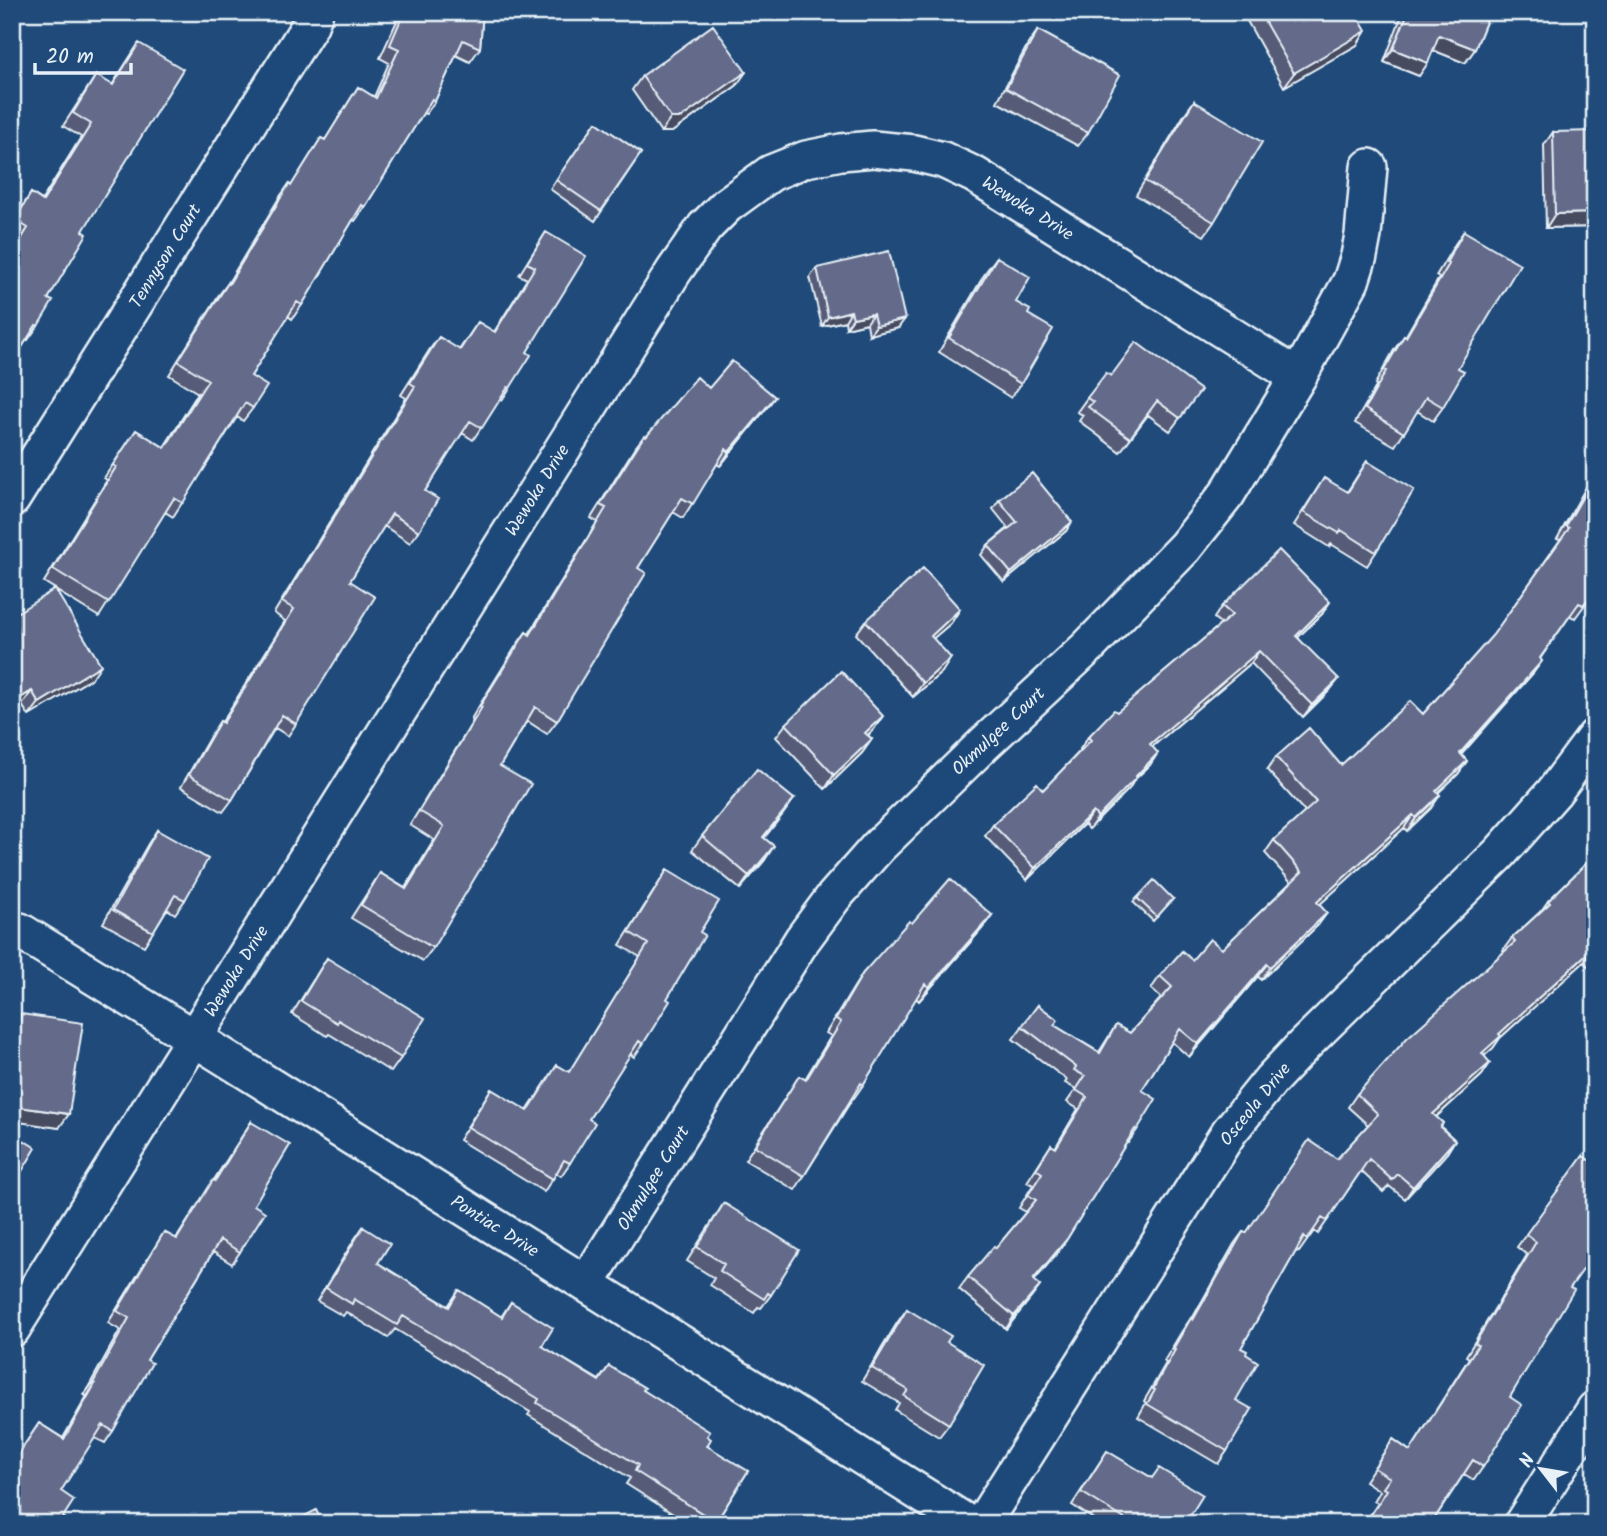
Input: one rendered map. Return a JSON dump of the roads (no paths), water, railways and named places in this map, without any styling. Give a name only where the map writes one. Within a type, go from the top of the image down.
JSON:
[{"type":"street","name":"Tennyson Court","points":[[12,499],[310,25],[315,12]]},
{"type":"street","name":"Wewoka Drive","points":[[12,1329],[674,271],[705,227],[727,205],[771,173],[806,159],[873,149],[914,153],[943,160],[975,175],[1298,377]]},
{"type":"street","name":"Okmulgee Court","points":[[586,1284],[802,940],[833,898],[878,847],[1089,646],[1185,548],[1227,494],[1298,377],[1351,281],[1363,234],[1369,167]]},
{"type":"street","name":"Osceola Drive","points":[[982,1524],[1229,1132],[1303,1046],[1499,854],[1554,792],[1595,737]]},
{"type":"street","name":"Pontiac Drive","points":[[20,931],[969,1524]]},
{"type":"street","points":[[1522,1524],[1595,1409]]}]
